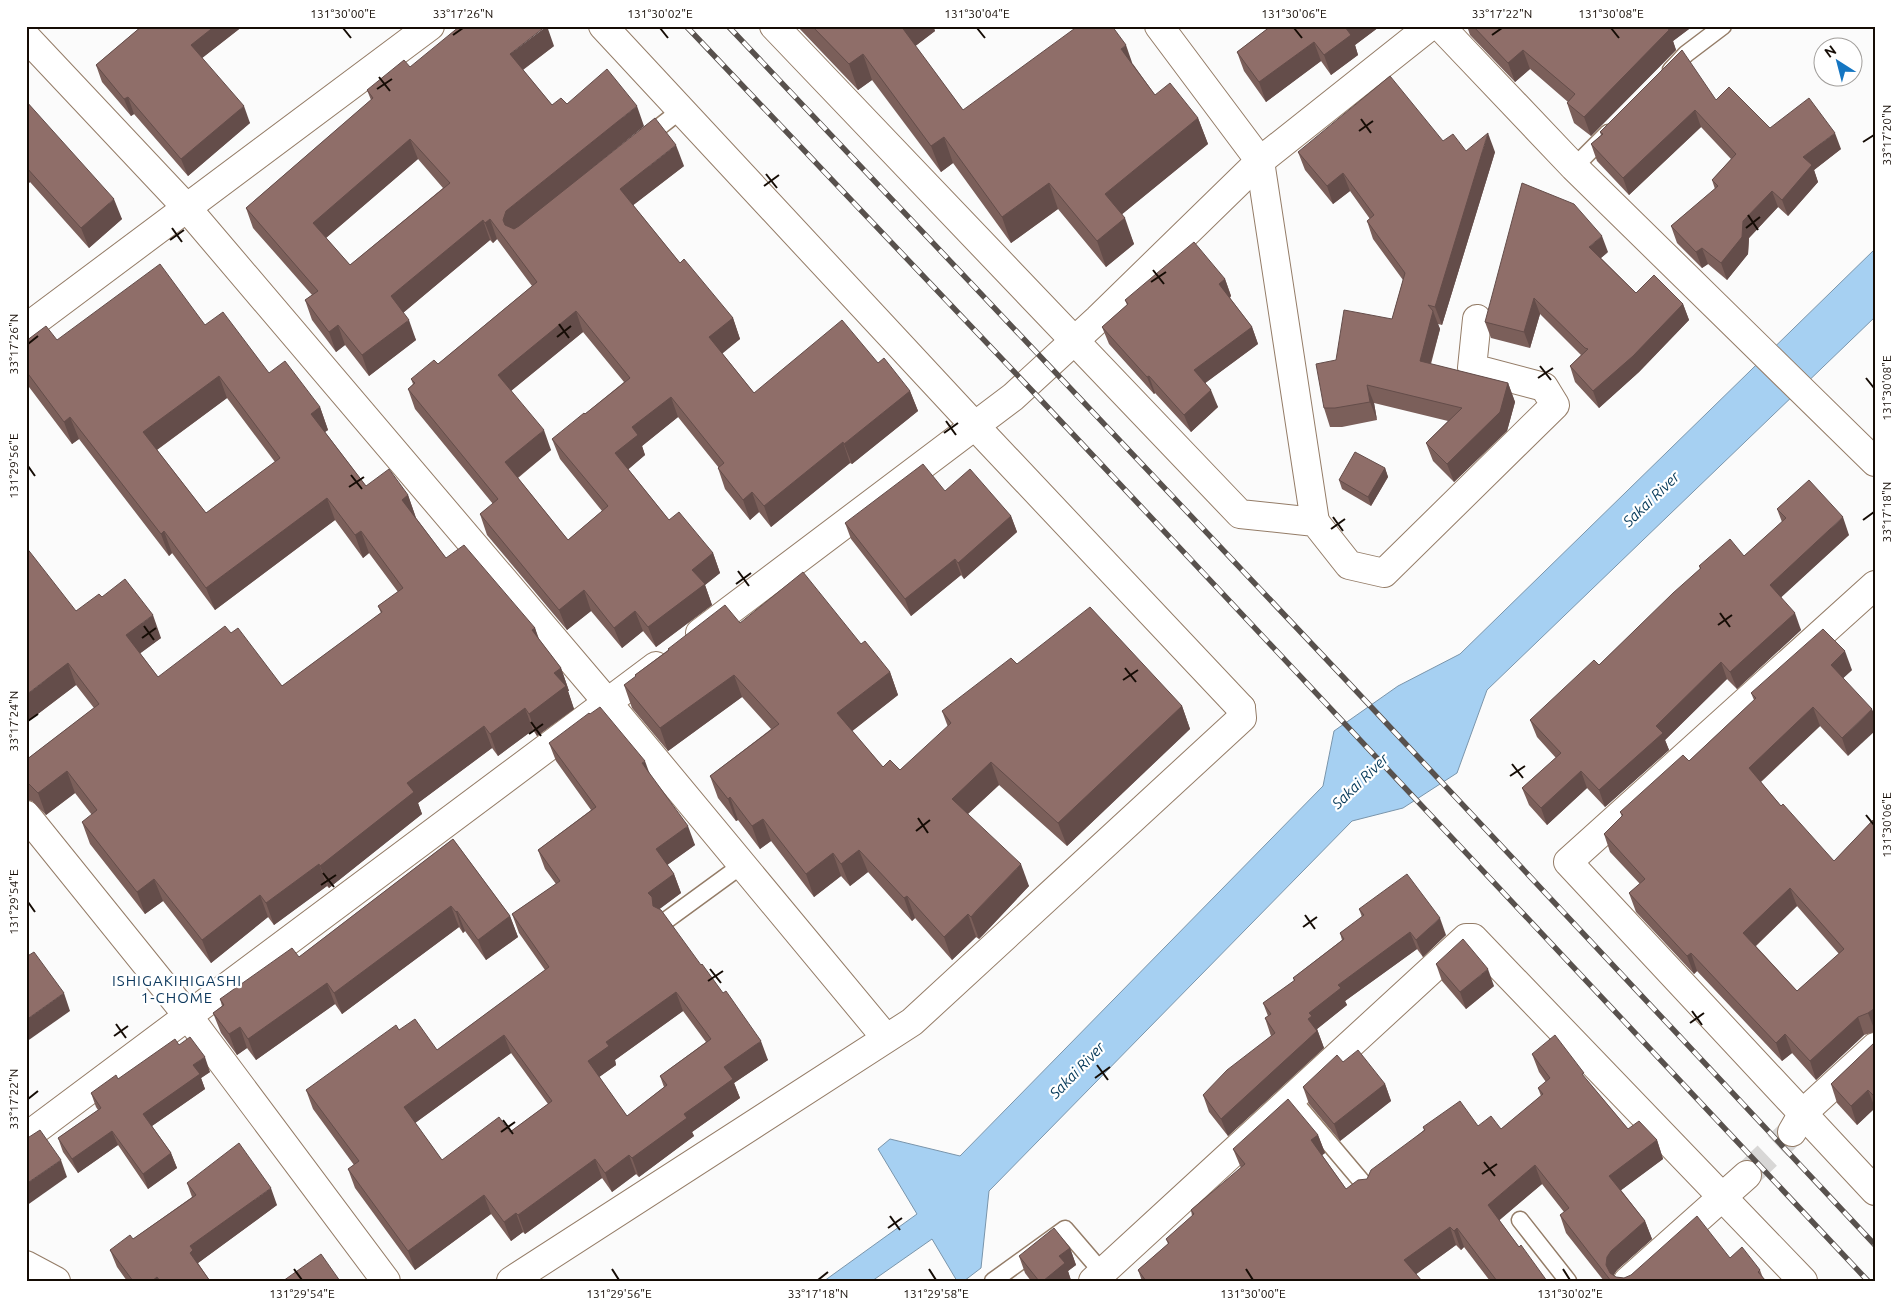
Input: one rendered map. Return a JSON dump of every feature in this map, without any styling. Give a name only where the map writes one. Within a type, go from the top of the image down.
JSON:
[{"type":"street","points":[[26,328],[430,26]]},
{"type":"street","points":[[511,1281],[912,1022],[1242,718],[1241,708],[975,426],[603,26]]},
{"type":"street","points":[[774,26],[1240,514],[1315,522]]},
{"type":"street","points":[[1159,26],[1260,161],[1315,522],[1348,564],[1384,573],[1555,405],[1544,386],[1472,368],[1477,319]]},
{"type":"street","points":[[26,1137],[1013,397],[1098,319],[1260,161],[1430,26]]},
{"type":"street","points":[[1440,26],[1574,167],[1875,462]]},
{"type":"street","points":[[26,37],[186,207],[608,702],[886,1038]]},
{"type":"street","points":[[1875,585],[1568,862],[1797,1122],[1875,1191]]},
{"type":"street","points":[[26,815],[188,1016],[386,1281]]},
{"type":"street","points":[[1105,1276],[1466,938],[1473,938],[1803,1281]]},
{"type":"street","points":[[1797,1122],[1875,1047]]},
{"type":"street","points":[[1628,1281],[1747,1175]]},
{"type":"street","points":[[26,1265],[56,1281]]},
{"type":"lane","points":[[1658,82],[1686,54],[1724,26]]},
{"type":"lane","points":[[633,148],[681,110]]},
{"type":"lane","points":[[1574,167],[1616,125]]},
{"type":"lane","points":[[668,920],[742,865]]},
{"type":"lane","points":[[1292,1099],[1368,1189]]},
{"type":"lane","points":[[1520,1220],[1568,1281]]},
{"type":"lane","points":[[993,1281],[1065,1229],[1105,1276]]},
{"type":"water","name":"Sakai River","points":[[1875,249],[1875,317],[1487,690],[1457,773],[1403,808],[1352,821],[989,1191],[981,1268],[964,1281],[957,1281],[932,1239],[872,1281],[824,1281],[917,1214],[878,1149],[890,1139],[960,1156],[1323,786],[1334,731],[1398,686],[1460,654]]},
{"type":"building","points":[[142,26],[215,26],[191,45],[244,106],[181,159],[128,97],[124,99],[96,65]]},
{"type":"building","points":[[460,26],[546,26],[510,54],[552,105],[561,98],[567,104],[607,69],[637,106],[506,211],[503,220],[505,225],[514,229],[519,226],[655,118],[676,145],[620,189],[680,263],[684,259],[733,318],[709,337],[754,393],[842,320],[878,363],[884,358],[910,391],[764,506],[752,492],[743,500],[718,468],[724,463],[671,397],[632,427],[638,435],[615,453],[669,520],[679,512],[713,553],[692,570],[705,584],[648,627],[635,611],[614,628],[584,590],[559,610],[480,514],[498,499],[408,389],[415,383],[411,379],[434,360],[438,364],[537,282],[490,219],[485,223],[483,220],[391,296],[409,320],[362,355],[338,325],[329,332],[305,300],[318,291],[246,208],[373,98],[367,90],[404,60],[410,67]],"holes":[[[410,139],[450,183],[350,265],[313,223]],[[576,311],[630,378],[552,439],[608,506],[568,540],[505,462],[544,430],[498,375]]]},
{"type":"building","points":[[812,26],[901,26],[963,110],[1078,26],[1112,26],[1126,45],[1121,49],[1155,95],[1170,83],[1198,118],[1105,194],[1125,218],[1097,241],[1049,183],[1002,217],[944,137],[931,146],[863,54],[849,64]]},
{"type":"building","points":[[1271,26],[1347,26],[1345,27],[1351,35],[1324,55],[1314,42],[1259,82],[1237,52]]},
{"type":"building","points":[[1473,26],[1667,26],[1669,30],[1584,117],[1567,103],[1575,94],[1523,50],[1508,63]]},
{"type":"building","points":[[1682,50],[1716,100],[1729,87],[1770,128],[1809,98],[1835,133],[1803,157],[1812,165],[1782,200],[1772,191],[1743,221],[1742,237],[1721,263],[1702,248],[1696,252],[1671,226],[1718,186],[1712,180],[1736,154],[1695,110],[1623,178],[1591,144],[1603,134],[1600,132]]},
{"type":"building","points":[[1390,76],[1443,141],[1453,134],[1466,151],[1488,133],[1435,307],[1428,305],[1433,311],[1420,361],[1508,383],[1500,412],[1447,464],[1426,443],[1462,408],[1367,385],[1370,402],[1324,408],[1316,364],[1336,360],[1344,310],[1392,319],[1405,273],[1367,221],[1374,215],[1343,173],[1327,186],[1298,152]]},
{"type":"building","points":[[26,101],[114,199],[81,228],[26,167]]},
{"type":"building","points":[[1522,183],[1574,204],[1602,236],[1589,247],[1636,293],[1654,275],[1683,304],[1633,356],[1593,391],[1570,366],[1588,349],[1534,298],[1524,332],[1485,322]]},
{"type":"building","points":[[1194,242],[1225,279],[1219,284],[1252,327],[1194,370],[1211,390],[1184,415],[1102,327],[1128,304],[1125,300]]},
{"type":"building","points":[[160,264],[205,325],[223,312],[269,373],[285,361],[320,407],[311,414],[366,486],[389,469],[408,495],[402,500],[446,558],[464,545],[535,628],[532,630],[561,668],[554,673],[566,686],[529,714],[525,708],[490,734],[484,726],[407,783],[414,792],[320,866],[319,864],[266,903],[260,895],[202,940],[154,879],[137,892],[82,822],[97,810],[67,771],[38,793],[26,781],[26,760],[99,704],[68,663],[26,695],[26,547],[76,611],[99,594],[102,597],[125,579],[153,615],[126,635],[158,677],[225,626],[231,633],[238,628],[282,686],[382,612],[378,606],[403,588],[361,531],[355,535],[327,498],[206,588],[164,531],[161,534],[70,417],[64,422],[26,371],[26,341],[46,326],[57,340]],"holes":[[[219,376],[280,458],[206,513],[143,432]]]},
{"type":"building","points":[[1355,452],[1385,468],[1368,497],[1339,480]]},
{"type":"building","points":[[923,464],[945,491],[970,469],[1011,516],[958,563],[955,559],[905,599],[845,523]]},
{"type":"building","points":[[1809,480],[1843,517],[1770,585],[1795,613],[1730,672],[1721,662],[1656,726],[1663,733],[1599,790],[1581,771],[1541,808],[1522,788],[1561,753],[1530,720],[1594,660],[1599,665],[1701,568],[1699,566],[1730,539],[1744,556],[1786,518],[1777,509]]},
{"type":"building","points":[[803,572],[861,644],[865,641],[890,672],[837,713],[883,767],[890,760],[900,770],[951,723],[942,711],[1011,658],[1017,664],[1090,607],[1182,706],[1058,823],[991,762],[952,799],[1021,864],[971,917],[968,914],[944,937],[907,896],[904,898],[859,850],[841,864],[833,853],[806,874],[763,819],[752,826],[730,797],[728,799],[710,776],[779,724],[734,675],[660,728],[624,685],[725,605],[740,623]]},
{"type":"building","points":[[1823,629],[1845,651],[1831,665],[1872,709],[1842,738],[1813,707],[1749,768],[1781,806],[1783,804],[1834,861],[1875,818],[1875,1008],[1858,1017],[1810,1061],[1785,1034],[1776,1043],[1691,953],[1687,956],[1629,893],[1645,879],[1604,834],[1623,815],[1620,812],[1683,755],[1689,761],[1756,698],[1751,693]],"holes":[[[1790,888],[1844,949],[1797,991],[1743,933]]]},
{"type":"building","points":[[600,707],[645,761],[642,763],[688,826],[656,849],[674,874],[648,893],[652,897],[653,906],[661,910],[723,993],[726,991],[761,1041],[724,1067],[733,1079],[684,1114],[687,1118],[632,1158],[629,1155],[605,1173],[595,1159],[518,1215],[516,1213],[504,1222],[484,1195],[408,1251],[348,1169],[359,1161],[306,1090],[396,1025],[399,1030],[415,1019],[437,1050],[549,967],[512,914],[560,881],[538,850],[596,807],[549,743]],"holes":[[[676,992],[711,1039],[660,1076],[667,1085],[627,1116],[588,1061],[609,1046],[606,1042]],[[504,1035],[552,1101],[510,1132],[499,1117],[442,1160],[404,1107]]]},
{"type":"building","points":[[453,839],[510,916],[478,940],[457,911],[451,906],[334,993],[327,983],[248,1039],[240,1027],[229,1034],[213,1013],[224,1005],[220,999],[292,948],[299,957]]},
{"type":"building","points":[[1407,874],[1440,918],[1416,940],[1410,932],[1338,985],[1341,988],[1309,1013],[1312,1016],[1308,1019],[1317,1031],[1221,1119],[1203,1095],[1227,1070],[1275,1033],[1265,1018],[1271,1014],[1263,1003],[1295,980],[1293,978],[1344,939],[1340,933],[1364,915],[1359,909]]},
{"type":"building","points":[[1463,939],[1488,969],[1460,992],[1436,964]]},
{"type":"building","points":[[34,952],[64,993],[26,1020],[26,957]]},
{"type":"building","points":[[1555,1035],[1584,1073],[1582,1074],[1628,1129],[1639,1121],[1657,1140],[1609,1176],[1645,1221],[1611,1251],[1607,1257],[1606,1265],[1610,1273],[1616,1277],[1624,1278],[1631,1275],[1697,1216],[1730,1258],[1742,1247],[1766,1281],[1611,1281],[1560,1215],[1569,1208],[1535,1165],[1488,1205],[1519,1247],[1521,1245],[1547,1281],[1497,1281],[1457,1228],[1454,1231],[1450,1227],[1404,1260],[1422,1281],[1146,1281],[1138,1270],[1169,1243],[1166,1239],[1194,1214],[1191,1210],[1245,1164],[1233,1149],[1288,1099],[1318,1135],[1311,1140],[1346,1189],[1358,1180],[1367,1179],[1371,1170],[1425,1130],[1423,1127],[1460,1101],[1478,1126],[1491,1116],[1501,1129],[1543,1094],[1538,1088],[1550,1078],[1532,1054]]},
{"type":"building","points":[[190,1037],[205,1057],[193,1065],[200,1074],[143,1114],[171,1153],[143,1174],[112,1131],[72,1159],[58,1138],[101,1108],[91,1093],[116,1075],[118,1079],[175,1039],[179,1045]]},
{"type":"building","points":[[1875,1042],[1875,1097],[1868,1090],[1851,1106],[1831,1084]]},
{"type":"building","points":[[1358,1050],[1385,1084],[1334,1124],[1303,1087],[1337,1055],[1343,1062]]},
{"type":"building","points":[[40,1130],[61,1160],[26,1184],[26,1139]]},
{"type":"building","points":[[239,1143],[271,1188],[190,1246],[193,1250],[190,1253],[210,1281],[160,1281],[157,1277],[152,1281],[133,1281],[110,1250],[130,1235],[133,1239],[196,1195],[187,1183]]},
{"type":"building","points":[[1054,1228],[1070,1248],[1059,1256],[1065,1263],[1043,1281],[1039,1281],[1019,1256]]},
{"type":"building","points":[[321,1254],[340,1281],[283,1281]]},
{"type":"tunnel","points":[[1747,1175],[1792,1132]]},
{"type":"railway","points":[[686,26],[1039,398],[1868,1281]]},
{"type":"railway","points":[[728,26],[1345,679],[1875,1245]]},
{"type":"district","name":"ISHIGAKIHIGASHI 1-CHOME","points":[[177,988]]}]
